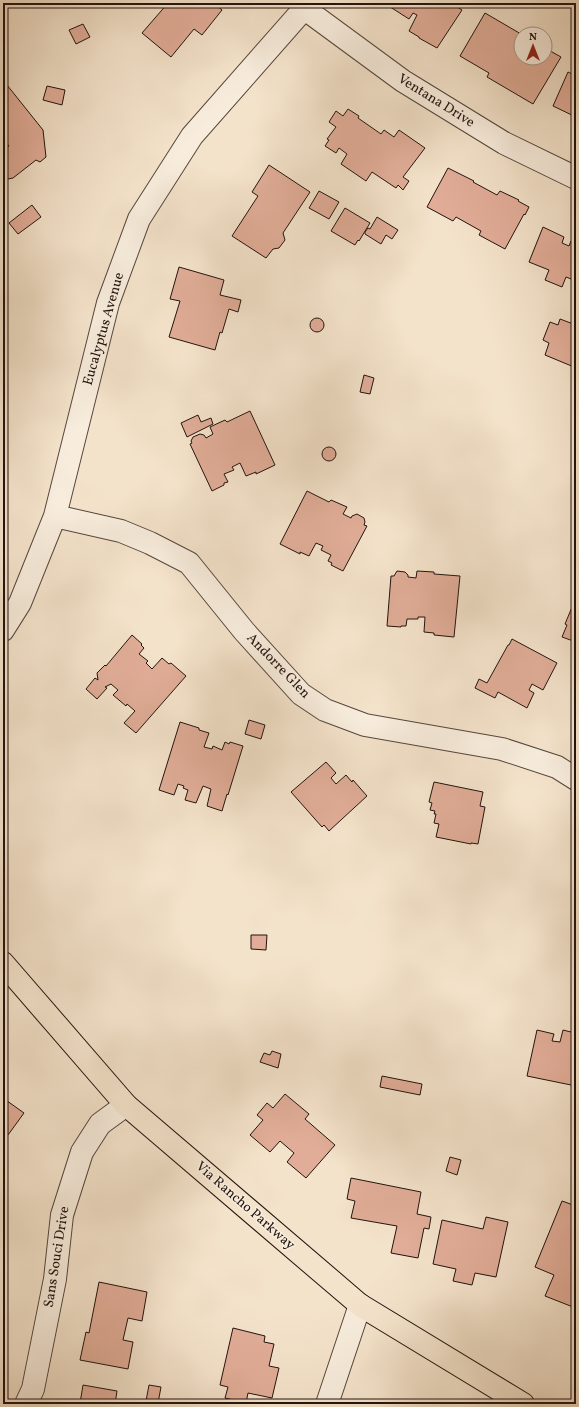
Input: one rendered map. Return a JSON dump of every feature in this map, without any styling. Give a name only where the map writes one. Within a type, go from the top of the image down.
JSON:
[{"type":"main road","name":"Via Rancho Parkway","points":[[3,964],[126,1105],[360,1305],[523,1404]]},
{"type":"street","name":"Ventana Drive","points":[[307,6],[402,81],[504,143],[576,178]]},
{"type":"street","name":"Eucalyptus Avenue","points":[[3,630],[20,602],[55,516],[108,303],[139,219],[192,136],[307,6]]},
{"type":"street","name":"Andorre Glen","points":[[55,516],[121,531],[150,543],[188,563],[244,631],[301,694],[325,710],[365,725],[502,748],[557,767],[576,779]]},
{"type":"street","name":"Sans Souci Drive","points":[[26,1404],[33,1389],[55,1279],[62,1215],[82,1152],[100,1124],[126,1105]]},
{"type":"street","points":[[327,1404],[360,1305]]},
{"type":"building","points":[[168,3],[214,3],[222,10],[202,35],[194,29],[171,57],[142,33]]},
{"type":"building","points":[[384,3],[451,3],[462,10],[437,48],[409,31],[417,15],[413,13],[409,19]]},
{"type":"building","points":[[485,13],[513,29],[513,66],[553,66],[553,52],[561,57],[533,104],[487,77],[489,73],[460,56]]},
{"type":"building","points":[[83,24],[90,37],[76,44],[69,30]]},
{"type":"building","points":[[568,72],[576,76],[576,117],[553,106]]},
{"type":"building","points":[[7,85],[43,130],[46,157],[40,162],[36,160],[13,178],[3,180],[3,148],[4,150],[9,146],[3,139],[3,88]]},
{"type":"building","points":[[47,86],[65,90],[62,105],[43,100]]},
{"type":"building","points":[[348,109],[381,134],[384,130],[394,137],[399,130],[425,148],[403,177],[409,181],[403,190],[398,185],[396,188],[372,172],[366,181],[341,164],[347,154],[339,148],[336,153],[325,146],[329,140],[327,139],[336,127],[329,122],[336,111],[343,116]]},
{"type":"building","points":[[269,165],[310,192],[283,233],[285,240],[279,248],[273,249],[266,258],[232,236],[258,196],[252,192]]},
{"type":"building","points":[[448,168],[497,195],[500,191],[519,200],[518,201],[529,207],[505,249],[479,235],[481,231],[456,217],[453,221],[427,207]]},
{"type":"building","points":[[319,191],[339,202],[329,219],[309,208]]},
{"type":"building","points":[[32,205],[41,217],[18,234],[9,223]]},
{"type":"building","points":[[345,208],[370,223],[355,245],[331,231]]},
{"type":"building","points":[[377,217],[398,230],[392,239],[386,235],[381,244],[365,234],[368,228],[370,229]]},
{"type":"building","points":[[543,227],[564,237],[562,243],[569,246],[571,241],[576,243],[576,281],[566,277],[562,287],[545,280],[549,270],[529,262]]},
{"type":"building","points":[[179,267],[224,280],[220,295],[241,300],[238,312],[229,309],[215,350],[169,337],[180,301],[170,299]]},
{"type":"building","points":[[314,318],[320,318],[324,322],[324,328],[320,332],[314,332],[310,328],[310,322]]},
{"type":"building","points":[[560,319],[576,325],[576,362],[574,367],[545,355],[549,343],[543,340],[550,322],[558,325]]},
{"type":"building","points":[[364,375],[374,378],[370,394],[360,392]]},
{"type":"building","points":[[250,411],[275,465],[256,474],[256,472],[246,476],[240,463],[232,467],[234,470],[224,474],[228,482],[212,491],[190,444],[192,443],[191,441],[193,437],[200,434],[204,435],[206,438],[213,434],[210,427],[225,420],[227,422]]},
{"type":"building","points":[[198,415],[201,422],[211,418],[213,424],[187,437],[181,423]]},
{"type":"building","points":[[329,447],[334,449],[336,454],[334,459],[329,461],[324,459],[322,454],[324,449]]},
{"type":"building","points":[[307,491],[329,502],[331,500],[347,507],[343,514],[351,518],[357,514],[364,518],[364,525],[367,526],[343,571],[331,565],[332,563],[328,561],[331,555],[321,550],[323,546],[316,543],[309,556],[300,552],[300,554],[280,544]]},
{"type":"building","points":[[397,571],[405,572],[408,577],[416,578],[417,571],[460,576],[454,637],[434,635],[434,633],[424,632],[425,617],[418,617],[418,619],[407,619],[406,626],[387,626],[391,576],[394,576]]},
{"type":"building","points":[[575,600],[576,642],[562,637],[567,625],[565,624]]},
{"type":"building","points":[[132,635],[142,644],[141,645],[144,648],[139,654],[148,661],[146,663],[152,669],[162,658],[169,664],[171,663],[186,676],[136,733],[124,723],[135,711],[127,704],[126,706],[113,695],[118,690],[111,684],[105,687],[107,688],[97,699],[86,689],[95,678],[98,680],[97,673],[105,665],[106,666]]},
{"type":"building","points":[[512,639],[557,663],[543,690],[532,684],[529,690],[534,693],[527,708],[498,692],[495,698],[475,688],[479,679],[487,683]]},
{"type":"building","points":[[249,720],[265,725],[261,739],[245,734]]},
{"type":"building","points":[[180,722],[209,733],[204,747],[212,749],[213,746],[222,750],[225,742],[243,746],[222,811],[207,806],[211,789],[203,786],[196,803],[185,800],[188,790],[183,788],[184,786],[178,784],[174,795],[159,790]]},
{"type":"building","points":[[326,762],[336,773],[331,778],[336,784],[346,775],[352,782],[353,780],[367,796],[329,831],[324,825],[322,827],[291,792]]},
{"type":"building","points":[[434,782],[483,792],[480,806],[485,807],[478,844],[436,837],[439,824],[434,823],[436,814],[434,814],[435,811],[430,810],[432,803],[429,802]]},
{"type":"building","points":[[251,935],[267,935],[266,950],[251,949]]},
{"type":"building","points":[[537,1030],[554,1034],[552,1041],[560,1042],[563,1030],[571,1032],[572,1030],[576,1031],[576,1086],[527,1076]]},
{"type":"building","points":[[272,1051],[281,1054],[278,1068],[260,1062],[264,1053],[270,1055]]},
{"type":"building","points":[[382,1076],[422,1084],[420,1095],[380,1087]]},
{"type":"building","points":[[285,1094],[309,1114],[305,1119],[335,1145],[306,1178],[287,1162],[294,1153],[280,1141],[270,1152],[250,1135],[263,1120],[257,1115],[267,1103],[273,1108]]},
{"type":"building","points":[[3,1098],[24,1113],[8,1135],[3,1132]]},
{"type":"building","points":[[450,1157],[461,1160],[457,1175],[446,1171]]},
{"type":"building","points":[[351,1178],[421,1192],[417,1214],[431,1217],[429,1229],[424,1228],[418,1258],[391,1253],[397,1226],[351,1218],[355,1201],[347,1199]]},
{"type":"building","points":[[562,1201],[576,1206],[576,1299],[573,1307],[545,1296],[554,1275],[535,1267]]},
{"type":"building","points":[[486,1217],[508,1222],[496,1277],[475,1273],[472,1285],[453,1281],[456,1269],[433,1264],[442,1220],[483,1229]]},
{"type":"building","points":[[99,1282],[147,1292],[142,1321],[128,1318],[123,1340],[133,1342],[128,1369],[80,1360],[86,1332],[89,1333]]},
{"type":"building","points":[[233,1328],[265,1336],[264,1342],[274,1344],[269,1366],[279,1368],[272,1398],[248,1393],[246,1403],[225,1398],[228,1387],[220,1385]]},
{"type":"building","points":[[83,1385],[117,1391],[115,1404],[75,1404],[75,1402],[80,1403]]},
{"type":"building","points":[[149,1385],[161,1387],[158,1403],[146,1401]]}]
